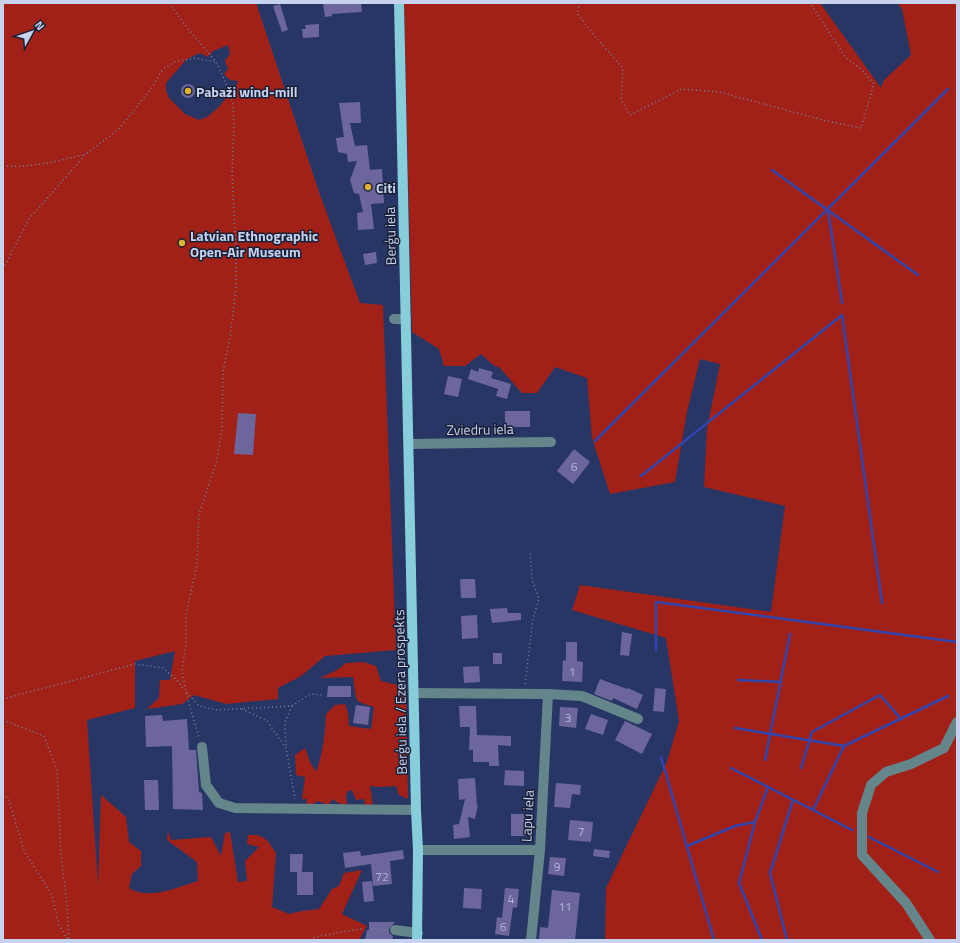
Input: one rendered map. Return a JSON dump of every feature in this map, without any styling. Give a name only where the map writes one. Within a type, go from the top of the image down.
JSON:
[{"type":"main road","name":"Berģu iela","points":[[399,3],[409,444]]},
{"type":"main road","name":"Berģu iela / Ezera prospekts","points":[[409,444],[418,850],[417,936]]},
{"type":"street","points":[[394,319],[406,319]]},
{"type":"street","name":"Zviedru iela","points":[[409,444],[551,442]]},
{"type":"street","points":[[414,693],[548,694],[582,696],[638,719]]},
{"type":"street","name":"Lapu iela","points":[[531,940],[540,850],[548,694]]},
{"type":"street","points":[[930,940],[906,902],[862,855],[862,813],[871,785],[886,772],[911,764],[944,748],[957,722]]},
{"type":"street","points":[[202,747],[206,785],[219,803],[235,808],[416,810]]},
{"type":"street","points":[[418,850],[540,850]]},
{"type":"street","points":[[395,930],[417,936]]},
{"type":"path","points":[[170,3],[189,30],[216,62],[225,81],[233,104],[234,126],[232,173],[236,252],[236,288],[230,338],[224,371],[222,434],[218,460],[199,514],[197,564],[186,615],[186,645],[182,671],[186,692],[202,747]]},
{"type":"path","points":[[580,3],[577,13],[598,40],[623,68],[621,100],[630,115],[682,89],[719,92],[861,128],[874,84],[862,70],[846,58],[810,3]]},
{"type":"path","points":[[3,269],[28,219],[86,154],[118,130],[151,89],[163,69],[175,62],[195,58],[216,62]]},
{"type":"path","points":[[3,166],[17,167],[86,154]]},
{"type":"path","points":[[524,694],[534,618],[539,599],[532,579],[530,553]]},
{"type":"path","points":[[3,699],[135,664],[164,668],[178,681],[199,706],[216,710],[292,706],[310,694],[324,696]]},
{"type":"path","points":[[292,706],[285,722],[286,748],[297,809]]},
{"type":"path","points":[[241,709],[267,721],[286,748]]},
{"type":"path","points":[[3,720],[44,736],[57,770],[61,856],[67,904],[69,940]]},
{"type":"path","points":[[3,794],[9,800],[24,851],[52,895],[59,925],[69,940]]},
{"type":"path","points":[[310,940],[315,937],[364,928]]},
{"type":"path","points":[[371,928],[395,930]]},
{"type":"shaded area","points":[[3,3],[256,3],[320,195],[360,303],[383,305],[396,650],[325,656],[301,676],[278,688],[278,699],[226,704],[194,695],[182,704],[147,709],[159,698],[160,680],[170,680],[175,651],[135,661],[135,708],[87,720],[98,885],[101,795],[126,817],[129,842],[141,851],[141,866],[132,874],[129,888],[137,892],[164,892],[198,881],[197,862],[167,840],[168,831],[171,840],[211,837],[221,856],[225,833],[230,832],[238,882],[247,881],[245,861],[259,847],[247,844],[248,835],[258,835],[267,840],[276,853],[272,907],[289,914],[319,909],[332,889],[339,886],[344,873],[362,870],[342,914],[367,926],[359,940],[3,940]],"holes":[[[228,45],[230,54],[225,61],[228,69],[224,74],[230,80],[238,81],[235,89],[219,107],[207,117],[199,120],[185,114],[169,98],[166,91],[166,83],[186,60],[200,53],[208,57],[213,51]]]},
{"type":"shaded area","points":[[404,3],[820,3],[881,88],[884,80],[911,55],[902,9],[897,3],[957,3],[957,940],[605,940],[606,888],[667,762],[679,721],[666,638],[572,610],[580,585],[771,612],[785,506],[704,487],[707,429],[720,364],[700,359],[687,412],[675,482],[610,494],[592,438],[587,378],[555,367],[537,393],[522,393],[500,368],[493,365],[481,354],[465,366],[444,366],[439,349],[412,332]]},
{"type":"shaded area","points":[[364,662],[376,666],[381,681],[406,687],[408,799],[399,795],[396,786],[370,786],[373,806],[365,805],[364,799],[356,800],[352,790],[348,791],[346,795],[347,805],[338,803],[333,799],[328,805],[318,801],[311,805],[306,805],[307,799],[302,799],[305,777],[296,775],[295,755],[305,748],[310,762],[316,772],[323,743],[326,714],[335,705],[345,704],[348,713],[349,726],[371,729],[374,707],[358,701],[355,693],[353,677],[320,678],[337,670],[346,663]]},
{"type":"building","points":[[323,3],[361,3],[362,12],[332,14],[332,16],[325,17]]},
{"type":"building","points":[[280,4],[288,30],[282,32],[273,6]]},
{"type":"building","points":[[319,24],[319,37],[303,38],[302,29],[306,29],[305,25]]},
{"type":"building","name":"Pabaži wind-mill","points":[[185,84],[191,84],[195,88],[195,94],[191,98],[185,98],[181,94],[181,88]]},
{"type":"building","points":[[360,102],[361,123],[350,123],[355,146],[367,145],[370,170],[382,169],[384,203],[371,204],[374,229],[358,230],[357,213],[363,212],[359,194],[354,193],[350,180],[357,161],[348,162],[347,154],[338,152],[336,138],[344,137],[339,103]]},
{"type":"building","points":[[376,252],[377,263],[365,265],[363,254]]},
{"type":"building","points":[[479,368],[493,372],[491,378],[511,384],[507,399],[496,396],[498,389],[468,379],[471,369],[478,372]]},
{"type":"building","points":[[448,376],[462,379],[458,397],[444,394]]},
{"type":"building","points":[[505,411],[530,411],[530,427],[505,427]]},
{"type":"building","points":[[238,413],[256,414],[253,455],[234,454]]},
{"type":"building","points":[[574,449],[590,462],[573,484],[557,471]]},
{"type":"building","points":[[460,579],[475,579],[476,598],[461,598]]},
{"type":"building","points":[[507,608],[508,613],[521,613],[521,620],[492,623],[490,609]]},
{"type":"building","points":[[477,615],[478,638],[462,639],[461,616]]},
{"type":"building","points":[[622,632],[632,634],[629,656],[620,655]]},
{"type":"building","points":[[566,642],[577,642],[577,661],[583,662],[582,682],[562,681],[563,660],[566,661]]},
{"type":"building","points":[[493,653],[502,653],[502,664],[493,664]]},
{"type":"building","points":[[479,666],[480,682],[464,683],[463,667]]},
{"type":"building","points":[[600,679],[627,689],[628,688],[643,695],[637,709],[613,698],[612,701],[594,694]]},
{"type":"building","points":[[328,686],[351,686],[351,697],[327,697]]},
{"type":"building","points":[[655,688],[666,689],[664,712],[653,711]]},
{"type":"building","points":[[356,705],[370,707],[368,725],[353,723]]},
{"type":"building","points":[[459,706],[476,706],[477,735],[511,736],[511,746],[498,745],[499,766],[489,766],[489,762],[473,762],[473,750],[469,750],[470,727],[460,727]]},
{"type":"building","points":[[560,707],[578,708],[576,728],[559,726]]},
{"type":"building","points":[[591,714],[608,720],[603,735],[585,729]]},
{"type":"building","points":[[162,715],[163,721],[187,719],[189,750],[196,750],[199,792],[202,793],[203,810],[173,809],[172,746],[146,747],[145,716]]},
{"type":"building","points":[[625,721],[652,734],[642,754],[615,740]]},
{"type":"building","points":[[505,770],[524,771],[524,786],[504,785]]},
{"type":"building","points":[[475,778],[478,805],[475,819],[468,817],[470,837],[454,839],[453,825],[459,824],[465,799],[459,800],[458,779]]},
{"type":"building","points":[[144,780],[158,780],[159,810],[145,810]]},
{"type":"building","points":[[556,783],[581,785],[580,795],[572,794],[570,808],[554,807]]},
{"type":"building","points":[[511,814],[525,814],[525,836],[511,836]]},
{"type":"building","points":[[570,820],[593,822],[591,842],[568,840]]},
{"type":"building","points":[[594,849],[610,851],[609,858],[593,856]]},
{"type":"building","points":[[403,850],[404,859],[390,861],[392,884],[373,886],[371,864],[345,868],[343,853],[360,851],[361,856]]},
{"type":"building","points":[[290,854],[303,854],[302,872],[313,872],[313,895],[297,895],[297,872],[290,872]]},
{"type":"building","points":[[550,857],[566,858],[564,876],[548,874]]},
{"type":"building","points":[[372,881],[374,901],[364,902],[362,882]]},
{"type":"building","points":[[464,888],[482,889],[481,909],[463,908]]},
{"type":"building","points":[[505,888],[519,889],[517,908],[513,907],[509,936],[495,934],[497,917],[502,918]]},
{"type":"building","points":[[552,890],[580,893],[575,940],[539,940],[540,927],[548,928]]},
{"type":"building","points":[[369,922],[395,922],[389,929],[389,933],[393,936],[392,940],[365,940],[367,930],[369,930]]},
{"type":"waterway","points":[[595,441],[948,89]]},
{"type":"waterway","points":[[772,170],[918,275]]},
{"type":"waterway","points":[[828,210],[842,303]]},
{"type":"waterway","points":[[641,476],[842,315],[882,603]]},
{"type":"waterway","points":[[656,650],[656,602],[957,642]]},
{"type":"waterway","points":[[765,760],[790,634]]},
{"type":"waterway","points":[[738,680],[781,682]]},
{"type":"waterway","points":[[801,768],[812,732],[880,695],[901,719]]},
{"type":"waterway","points":[[735,728],[844,746],[948,696]]},
{"type":"waterway","points":[[813,810],[844,746]]},
{"type":"waterway","points":[[661,757],[714,940]]},
{"type":"waterway","points":[[731,768],[852,830]]},
{"type":"waterway","points":[[762,940],[739,883],[755,822],[768,787]]},
{"type":"waterway","points":[[787,940],[770,873],[793,800]]},
{"type":"waterway","points":[[687,846],[735,826],[755,822]]},
{"type":"waterway","points":[[869,837],[938,872]]},
{"type":"place","name":"Pabaži wind-mill","points":[[188,91]]},
{"type":"place","name":"Citi","points":[[368,187]]},
{"type":"place","name":"Latvian Ethnographic Open-Air Museum","points":[[182,243]]}]
